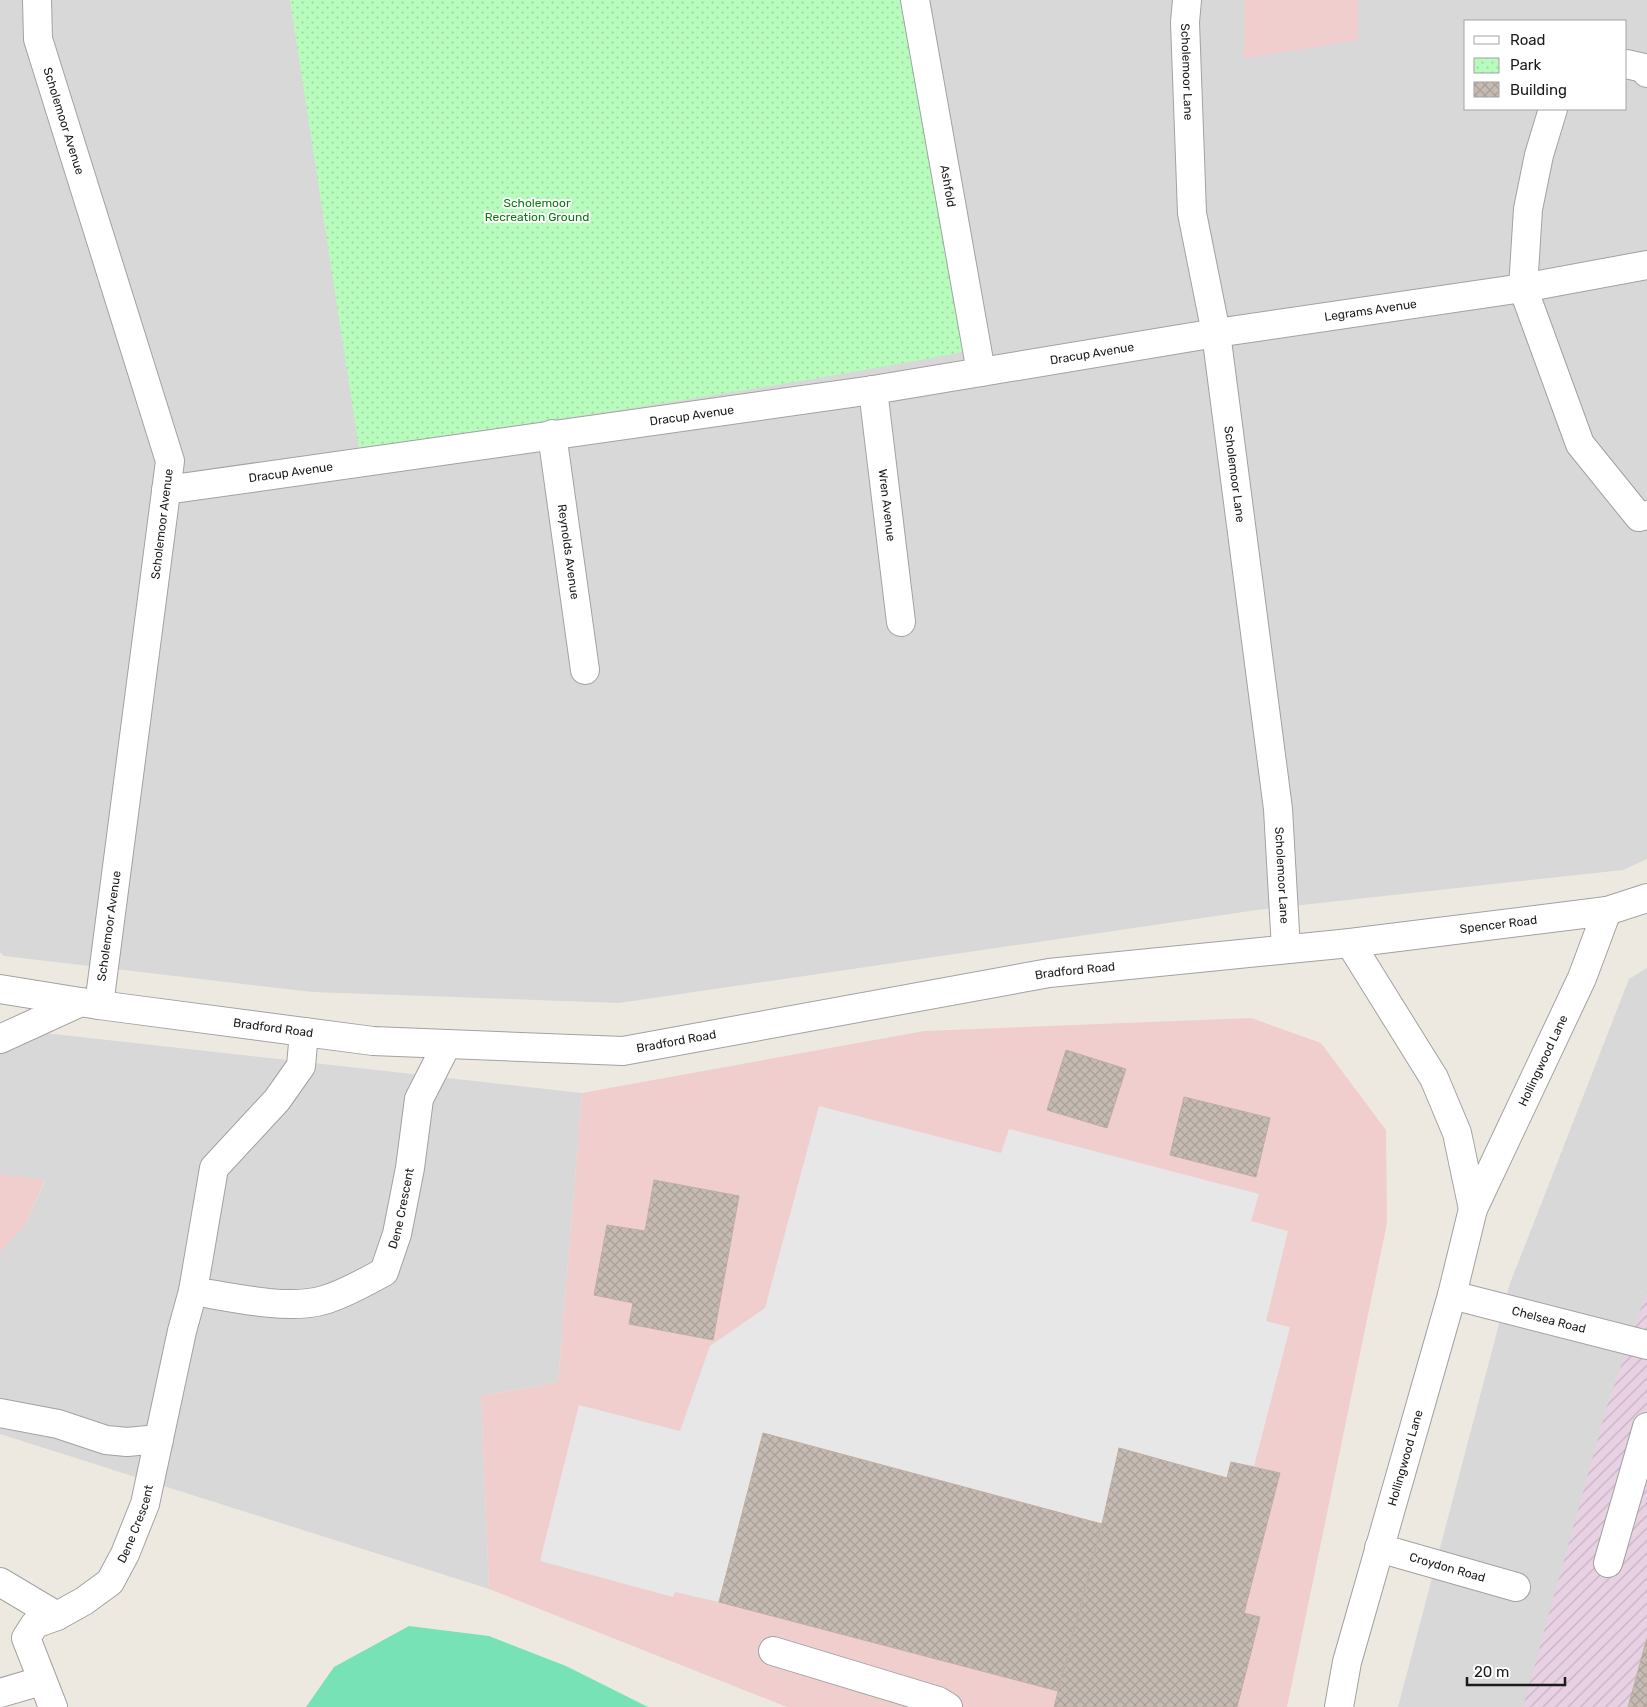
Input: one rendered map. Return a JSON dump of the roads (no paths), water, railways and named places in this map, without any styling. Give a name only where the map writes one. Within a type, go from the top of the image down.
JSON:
[{"type":"street","name":"Scholemoor Avenue","points":[[37,0],[38,39],[170,461],[90,1004]]},
{"type":"street","name":"Ashfold","points":[[916,0],[981,372]]},
{"type":"street","name":"Scholemoor Lane","points":[[1187,0],[1185,22],[1192,213],[1216,333],[1278,809],[1286,949]]},
{"type":"street","points":[[1627,64],[1644,68],[1647,73]]},
{"type":"street","points":[[1553,110],[1539,156],[1528,209],[1523,288],[1580,444],[1639,517],[1647,516]]},
{"type":"street","name":"Legrams Avenue","points":[[1216,333],[1523,288],[1647,265]]},
{"type":"street","name":"Dracup Avenue","points":[[166,490],[873,390],[1216,333]]},
{"type":"street","name":"Wren Avenue","points":[[873,390],[901,622]]},
{"type":"street","name":"Reynolds Avenue","points":[[552,434],[584,670]]},
{"type":"street","name":"Spencer Road","points":[[1350,943],[1607,910],[1647,898]]},
{"type":"street","name":"Hollingwood Lane","points":[[1339,1707],[1347,1662],[1452,1295],[1473,1209],[1582,978],[1607,910]]},
{"type":"street","name":"Bradford Road","points":[[0,989],[90,1004],[373,1041],[623,1051],[1050,973],[1350,943]]},
{"type":"street","name":"Hollingwood Lane","points":[[1350,943],[1434,1078],[1457,1133],[1473,1209]]},
{"type":"street","points":[[0,1039],[90,1004]]},
{"type":"street","name":"Dene Crescent","points":[[53,1707],[26,1638],[35,1624],[57,1616],[84,1601],[110,1582],[125,1554],[145,1504],[182,1331],[193,1290],[214,1168],[276,1100],[301,1066],[304,1032]]},
{"type":"street","name":"Dene Crescent","points":[[193,1290],[251,1301],[300,1304],[323,1300],[384,1272],[397,1234],[410,1168],[419,1099],[447,1044]]},
{"type":"street","name":"Chelsea Road","points":[[1452,1295],[1647,1345]]},
{"type":"street","points":[[0,1413],[58,1424],[106,1440],[127,1442],[159,1439]]},
{"type":"street","points":[[1608,1562],[1647,1427]]},
{"type":"street","name":"Croydon Road","points":[[1379,1548],[1516,1587]]},
{"type":"street","points":[[0,1582],[57,1616]]},
{"type":"street","points":[[773,1651],[938,1701],[948,1707]]},
{"type":"street","points":[[0,1692],[42,1681]]},
{"type":"park label","name":"Scholemoor Recreation Ground","points":[[537,210]]}]
